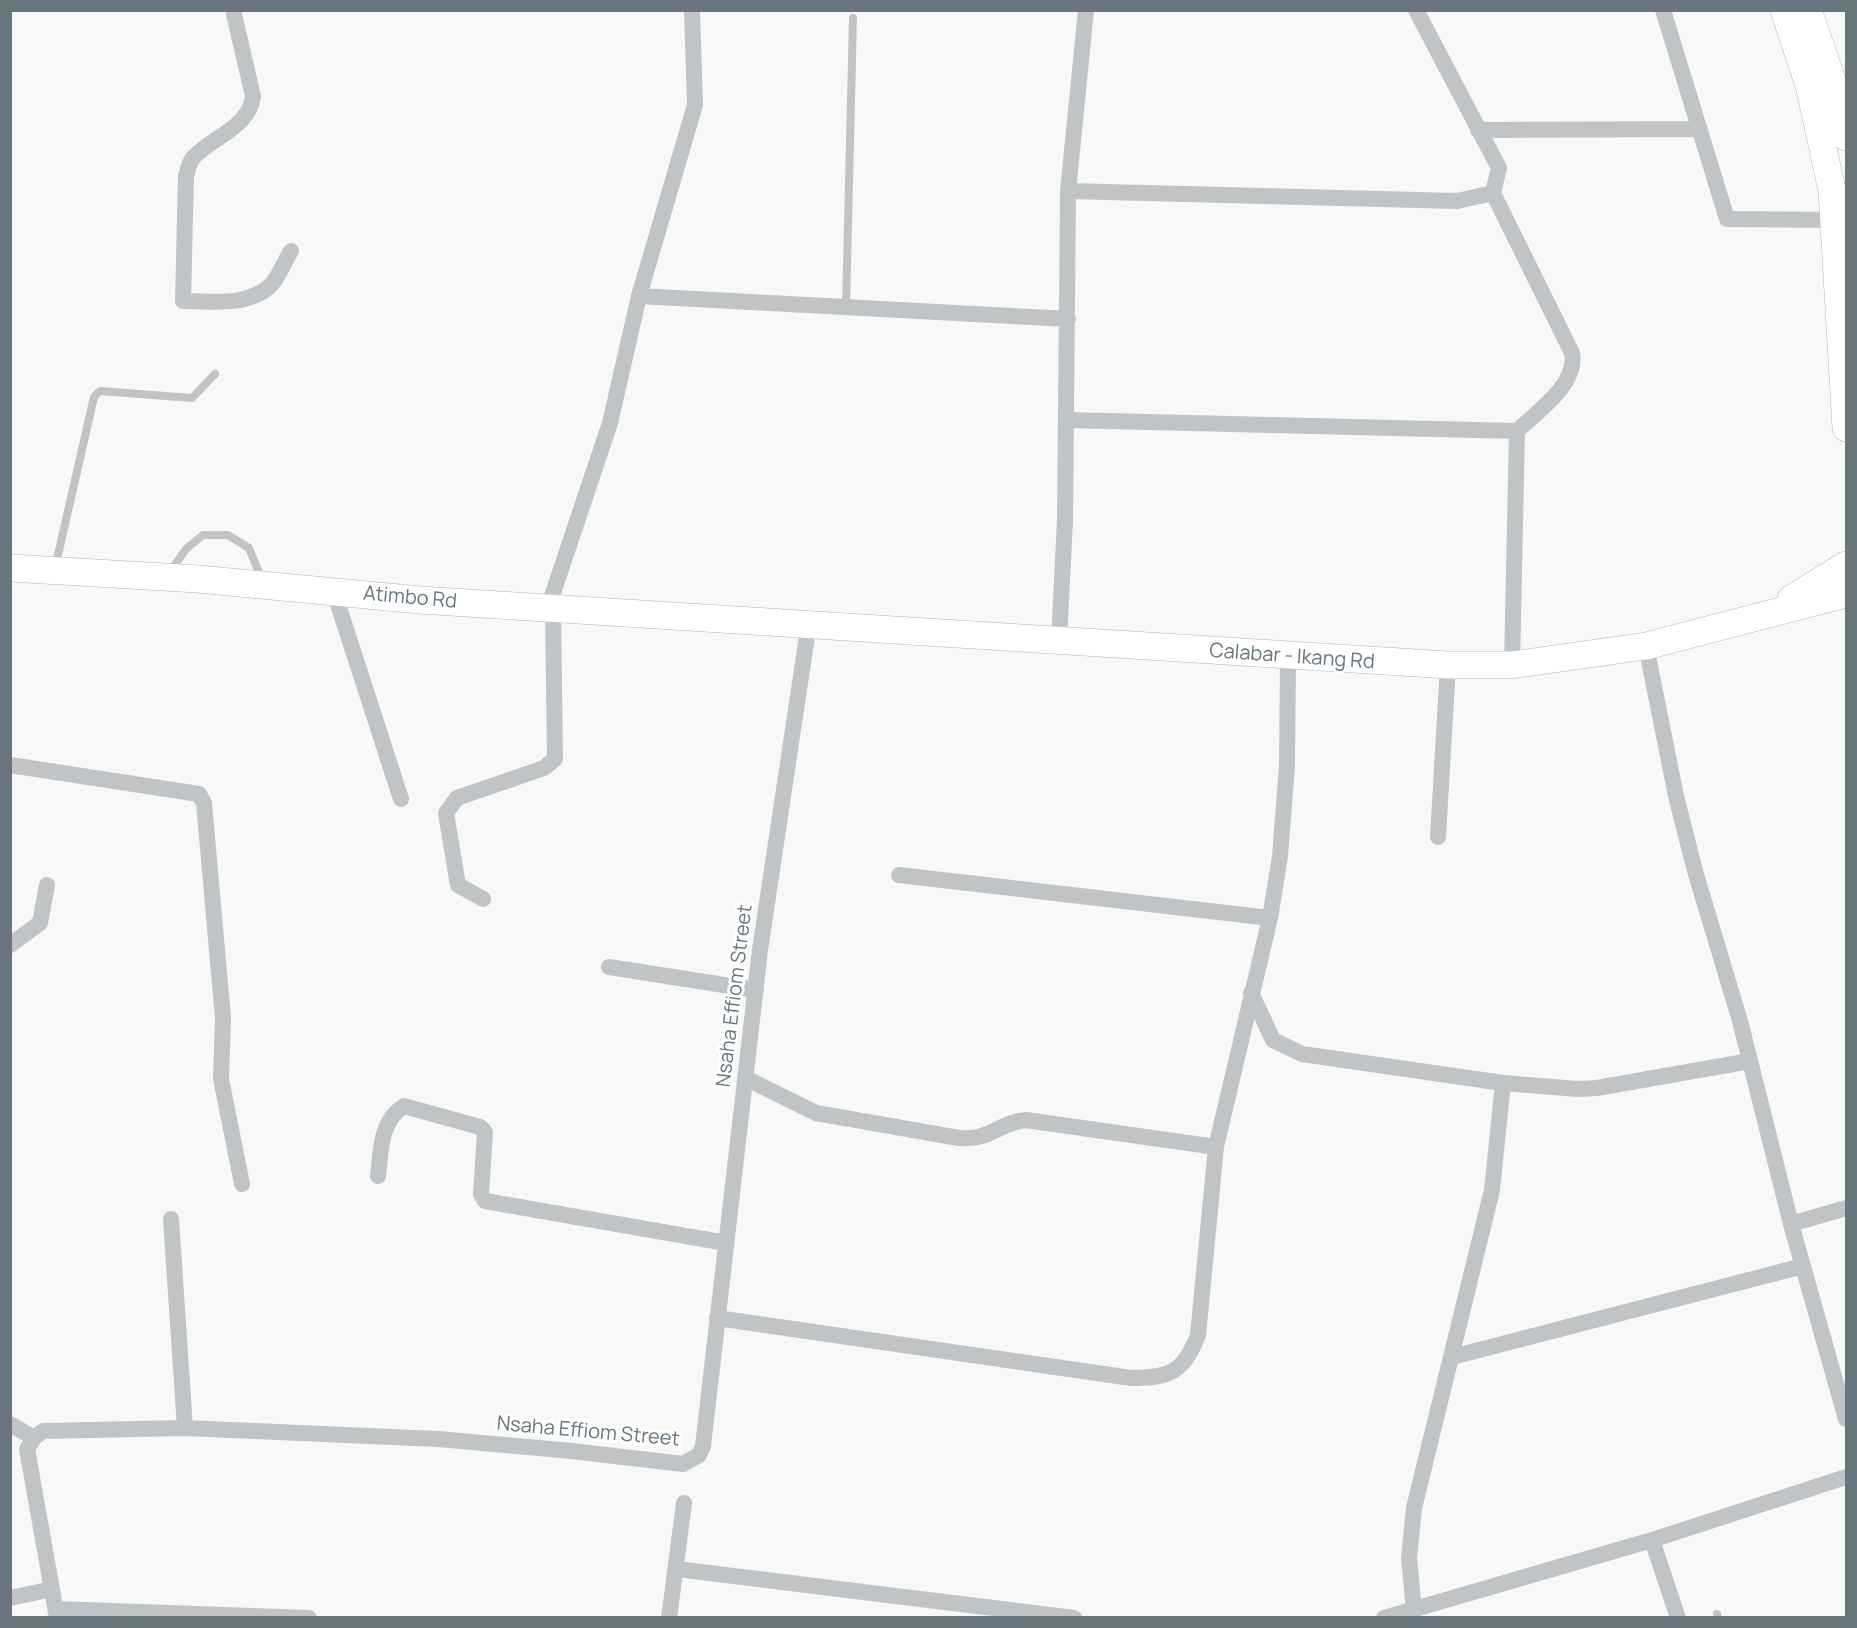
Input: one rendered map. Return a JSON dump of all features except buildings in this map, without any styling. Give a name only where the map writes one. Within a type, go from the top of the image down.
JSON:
[{"type":"main road","points":[[1784,10],[1809,85],[1826,151],[1834,220],[1846,428]]},
{"type":"main road","points":[[1808,10],[1830,74],[1846,137]]},
{"type":"main road","name":"Calabar - Ikang Rd","points":[[1770,612],[1846,565]]},
{"type":"main road","name":"Atimbo Rd","points":[[10,568],[167,577],[550,608],[809,623]]},
{"type":"main road","name":"Calabar - Ikang Rd","points":[[809,623],[1288,657],[1448,666],[1512,665],[1646,646],[1846,594]]},
{"type":"street","points":[[233,10],[253,96],[252,108],[244,118],[191,160],[186,176],[183,301],[236,302],[253,296],[270,286],[291,251]]},
{"type":"street","points":[[483,899],[458,885],[446,813],[457,798],[544,768],[555,759],[550,608],[610,423],[639,296],[695,105],[692,10]]},
{"type":"street","points":[[1059,641],[1066,420],[1068,191],[1086,10]]},
{"type":"street","points":[[1416,10],[1499,168],[1492,193],[1572,353],[1574,364],[1569,379],[1518,431],[1512,665]]},
{"type":"street","points":[[1664,10],[1727,219],[1834,220]]},
{"type":"street","points":[[1478,129],[1699,129]]},
{"type":"street","points":[[1068,191],[1457,201],[1492,193]]},
{"type":"street","points":[[639,296],[1068,319]]},
{"type":"street","points":[[1066,420],[1518,431]]},
{"type":"street","points":[[334,592],[401,799]]},
{"type":"street","name":"Nsaha Effiom Street","points":[[34,1438],[43,1431],[184,1428],[438,1439],[682,1464],[699,1455],[703,1446],[756,990],[809,623]]},
{"type":"street","points":[[1646,646],[1676,796],[1695,871],[1750,1061],[1791,1224],[1846,1419]]},
{"type":"street","points":[[717,1318],[1131,1378],[1160,1378],[1178,1368],[1192,1351],[1198,1335],[1216,1148],[1270,918],[1280,856],[1287,766],[1288,657]]},
{"type":"street","points":[[1438,837],[1448,666]]},
{"type":"street","points":[[10,765],[199,794],[204,803],[224,1018],[221,1079],[242,1184]]},
{"type":"street","points":[[899,874],[1270,918]]},
{"type":"street","points":[[10,945],[40,923],[47,885]]},
{"type":"street","points":[[609,967],[756,990]]},
{"type":"street","points":[[1251,993],[1273,1040],[1302,1054],[1503,1083],[1598,1088],[1750,1061]]},
{"type":"street","points":[[745,1078],[816,1113],[959,1138],[974,1140],[1018,1121],[1026,1120],[1216,1148]]},
{"type":"street","points":[[1414,1611],[1409,1558],[1410,1530],[1417,1490],[1492,1190],[1503,1083]]},
{"type":"street","points":[[378,1176],[384,1130],[393,1113],[404,1106],[480,1127],[485,1132],[481,1194],[485,1202],[726,1244]]},
{"type":"street","points":[[1791,1224],[1846,1208]]},
{"type":"street","points":[[171,1219],[184,1428]]},
{"type":"street","points":[[1452,1357],[1803,1266]]},
{"type":"street","points":[[10,1424],[34,1438],[27,1449],[56,1613],[309,1617]]},
{"type":"street","points":[[1384,1617],[1414,1611],[1652,1540],[1846,1477]]},
{"type":"street","points":[[669,1617],[684,1503]]},
{"type":"street","points":[[1652,1540],[1678,1617]]},
{"type":"street","points":[[677,1569],[1074,1617]]},
{"type":"street","points":[[10,1598],[52,1589]]},
{"type":"lane","points":[[846,307],[853,18]]},
{"type":"lane","points":[[54,571],[94,397],[100,391],[192,398],[215,374]]},
{"type":"lane","points":[[167,577],[186,549],[203,535],[228,535],[249,548],[265,586]]}]
